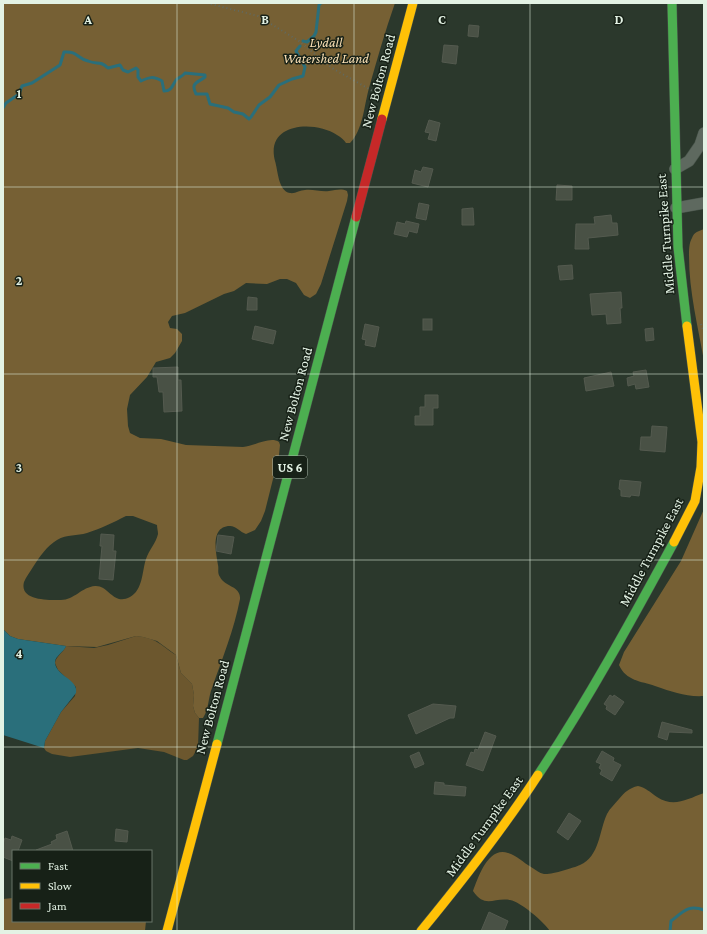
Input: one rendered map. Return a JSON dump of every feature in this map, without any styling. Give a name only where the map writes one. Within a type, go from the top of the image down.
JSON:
[{"type":"street","name":"New Bolton Road","points":[[167,931],[413,3]]},
{"type":"street","name":"Middle Turnpike East","points":[[420,931],[462,881],[524,797],[560,742],[617,646],[695,500],[702,467],[702,442],[678,247],[672,3]]},
{"type":"street","points":[[675,169],[689,162],[700,145],[704,133]]},
{"type":"street","points":[[676,208],[704,203]]},
{"type":"path","points":[[207,3],[258,16],[299,41],[332,68],[387,100]]},
{"type":"shaded area","points":[[136,636],[154,640],[176,655],[181,673],[192,684],[194,695],[193,706],[195,713],[199,718],[198,747],[193,756],[187,760],[184,760],[164,752],[138,748],[70,757],[52,754],[46,751],[44,748],[45,741],[61,712],[75,696],[76,687],[58,670],[55,663],[66,646],[94,648]]},
{"type":"green space","name":"Lydall Watershed Land","points":[[3,3],[395,3],[384,35],[360,125],[350,143],[346,143],[340,137],[327,130],[316,127],[305,127],[294,128],[284,132],[277,139],[274,148],[279,180],[286,191],[292,193],[303,190],[326,191],[341,189],[347,191],[347,201],[321,284],[316,294],[310,298],[304,295],[296,283],[287,279],[280,279],[267,284],[246,283],[234,291],[224,294],[185,313],[172,316],[168,322],[170,328],[177,329],[182,334],[182,341],[175,353],[170,358],[156,362],[147,377],[130,395],[127,409],[128,426],[130,433],[140,438],[161,439],[186,445],[243,447],[275,440],[279,442],[280,445],[279,455],[265,511],[255,530],[246,534],[230,526],[219,530],[217,535],[216,554],[219,576],[225,583],[238,591],[240,599],[231,633],[203,718],[199,718],[195,713],[193,706],[194,695],[192,684],[181,673],[176,655],[157,641],[136,636],[97,647],[66,646],[18,639],[10,636],[3,629]],"holes":[[[126,516],[133,516],[157,525],[158,534],[146,559],[140,585],[130,597],[119,599],[104,589],[95,586],[90,587],[70,598],[61,600],[36,598],[26,593],[24,588],[26,578],[41,555],[53,542],[64,537],[92,531]]]},
{"type":"green space","points":[[704,229],[704,361],[692,296],[689,256],[690,244],[694,234]]},
{"type":"green space","points":[[704,509],[704,696],[691,696],[679,694],[634,680],[622,670],[619,665],[624,652],[681,561]]},
{"type":"green space","points":[[638,786],[669,802],[686,800],[704,793],[704,931],[550,931],[532,913],[520,904],[504,899],[490,901],[482,900],[473,891],[485,864],[495,854],[501,852],[514,855],[544,874],[567,869],[587,861],[592,856],[598,842],[607,814],[625,792]]},
{"type":"green space","points":[[12,898],[12,922],[146,922],[145,931],[3,931],[3,899]]},
{"type":"water","points":[[3,629],[10,636],[18,639],[66,646],[55,660],[56,667],[74,684],[76,693],[61,712],[45,741],[44,748],[3,735]]},
{"type":"building","points":[[469,25],[479,26],[478,37],[468,36]]},
{"type":"building","points":[[444,45],[458,46],[456,64],[442,62]]},
{"type":"building","points":[[429,120],[440,123],[436,141],[428,139],[430,133],[425,132]]},
{"type":"building","points":[[423,167],[433,169],[428,187],[412,183],[415,170],[421,172]]},
{"type":"building","points":[[557,185],[572,186],[572,200],[556,200]]},
{"type":"building","points":[[419,203],[429,205],[426,220],[416,218]]},
{"type":"building","points":[[473,208],[474,225],[462,225],[462,209]]},
{"type":"building","points":[[611,215],[612,223],[617,223],[618,235],[588,238],[589,249],[575,249],[576,224],[595,224],[594,217]]},
{"type":"building","points":[[406,221],[419,224],[417,233],[409,231],[407,237],[394,234],[397,222],[405,224]]},
{"type":"building","points":[[572,265],[573,279],[560,280],[558,266]]},
{"type":"building","points":[[621,292],[621,323],[607,324],[606,314],[592,315],[590,294]]},
{"type":"building","points":[[248,297],[257,298],[257,310],[247,310]]},
{"type":"building","points":[[423,319],[432,319],[432,330],[423,330]]},
{"type":"building","points":[[365,324],[379,327],[375,347],[365,345],[366,340],[362,339]]},
{"type":"building","points":[[255,326],[276,331],[273,344],[252,339]]},
{"type":"building","points":[[653,328],[654,340],[646,341],[645,329]]},
{"type":"building","points":[[178,367],[178,380],[181,380],[182,411],[164,412],[163,392],[159,392],[157,377],[153,377],[153,368]]},
{"type":"building","points":[[646,370],[649,387],[636,389],[635,384],[628,386],[627,378],[634,376],[633,372]]},
{"type":"building","points":[[611,372],[614,386],[586,391],[584,378]]},
{"type":"building","points":[[425,395],[438,395],[438,408],[433,408],[433,425],[415,425],[415,416],[420,416],[420,407],[425,407]]},
{"type":"building","points":[[652,426],[667,427],[665,452],[640,450],[641,437],[651,437]]},
{"type":"building","points":[[620,480],[641,482],[639,496],[621,496],[621,490],[619,489]]},
{"type":"building","points":[[101,534],[114,535],[113,551],[116,551],[113,580],[99,579],[102,546],[100,546]]},
{"type":"building","points":[[218,535],[234,537],[231,554],[216,551]]},
{"type":"building","points":[[610,695],[613,697],[614,695],[624,702],[615,715],[606,709],[607,706],[604,704]]},
{"type":"building","points":[[433,704],[456,706],[454,718],[450,718],[416,734],[408,715]]},
{"type":"building","points":[[662,722],[692,730],[692,733],[669,732],[667,740],[658,737]]},
{"type":"building","points":[[485,732],[496,736],[483,771],[466,765],[471,752],[474,753],[475,749],[478,750]]},
{"type":"building","points":[[602,751],[614,758],[613,761],[621,765],[612,781],[600,774],[602,770],[599,768],[601,764],[596,762]]},
{"type":"building","points":[[419,752],[424,764],[415,768],[410,756]]},
{"type":"building","points":[[435,782],[444,783],[444,785],[466,787],[465,796],[434,794]]},
{"type":"building","points":[[569,813],[581,821],[568,840],[557,832]]},
{"type":"building","points":[[116,829],[128,831],[127,842],[115,841]]},
{"type":"building","points":[[67,831],[73,850],[36,850],[52,844],[51,842],[57,839],[56,835]]},
{"type":"building","points":[[12,836],[22,840],[18,850],[12,850],[12,861],[3,857],[3,844],[5,838],[11,840]]},
{"type":"building","points":[[489,912],[508,921],[504,931],[481,931]]},
{"type":"waterway","points":[[303,41],[307,42],[316,32],[319,5],[321,3]]},
{"type":"waterway","points":[[3,108],[6,103],[19,94],[22,86],[32,83],[60,65],[64,52],[69,52],[84,60],[101,63],[108,68],[120,65],[123,70],[128,72],[136,68],[138,70],[138,77],[141,81],[152,78],[159,79],[162,81],[164,91],[171,89],[177,79],[185,73],[205,75],[205,77],[194,85],[196,94],[207,94],[210,104],[228,108],[234,112],[243,114],[249,119],[259,105],[270,97],[279,85],[303,76],[305,67],[296,51],[300,46]]},
{"type":"waterway","points":[[670,931],[671,921],[682,912],[690,908],[704,910]]},
{"type":"traffic: fast","points":[[672,3],[678,247],[687,326]]},
{"type":"traffic: fast","points":[[217,744],[356,217]]},
{"type":"traffic: fast","points":[[538,775],[592,689],[674,542]]},
{"type":"traffic: slow","points":[[382,119],[413,3]]},
{"type":"traffic: slow","points":[[674,542],[695,501],[701,467],[702,442],[687,326]]},
{"type":"traffic: slow","points":[[167,931],[217,744]]},
{"type":"traffic: slow","points":[[421,931],[482,854],[538,775]]},
{"type":"traffic: jam","points":[[356,217],[382,119]]}]
